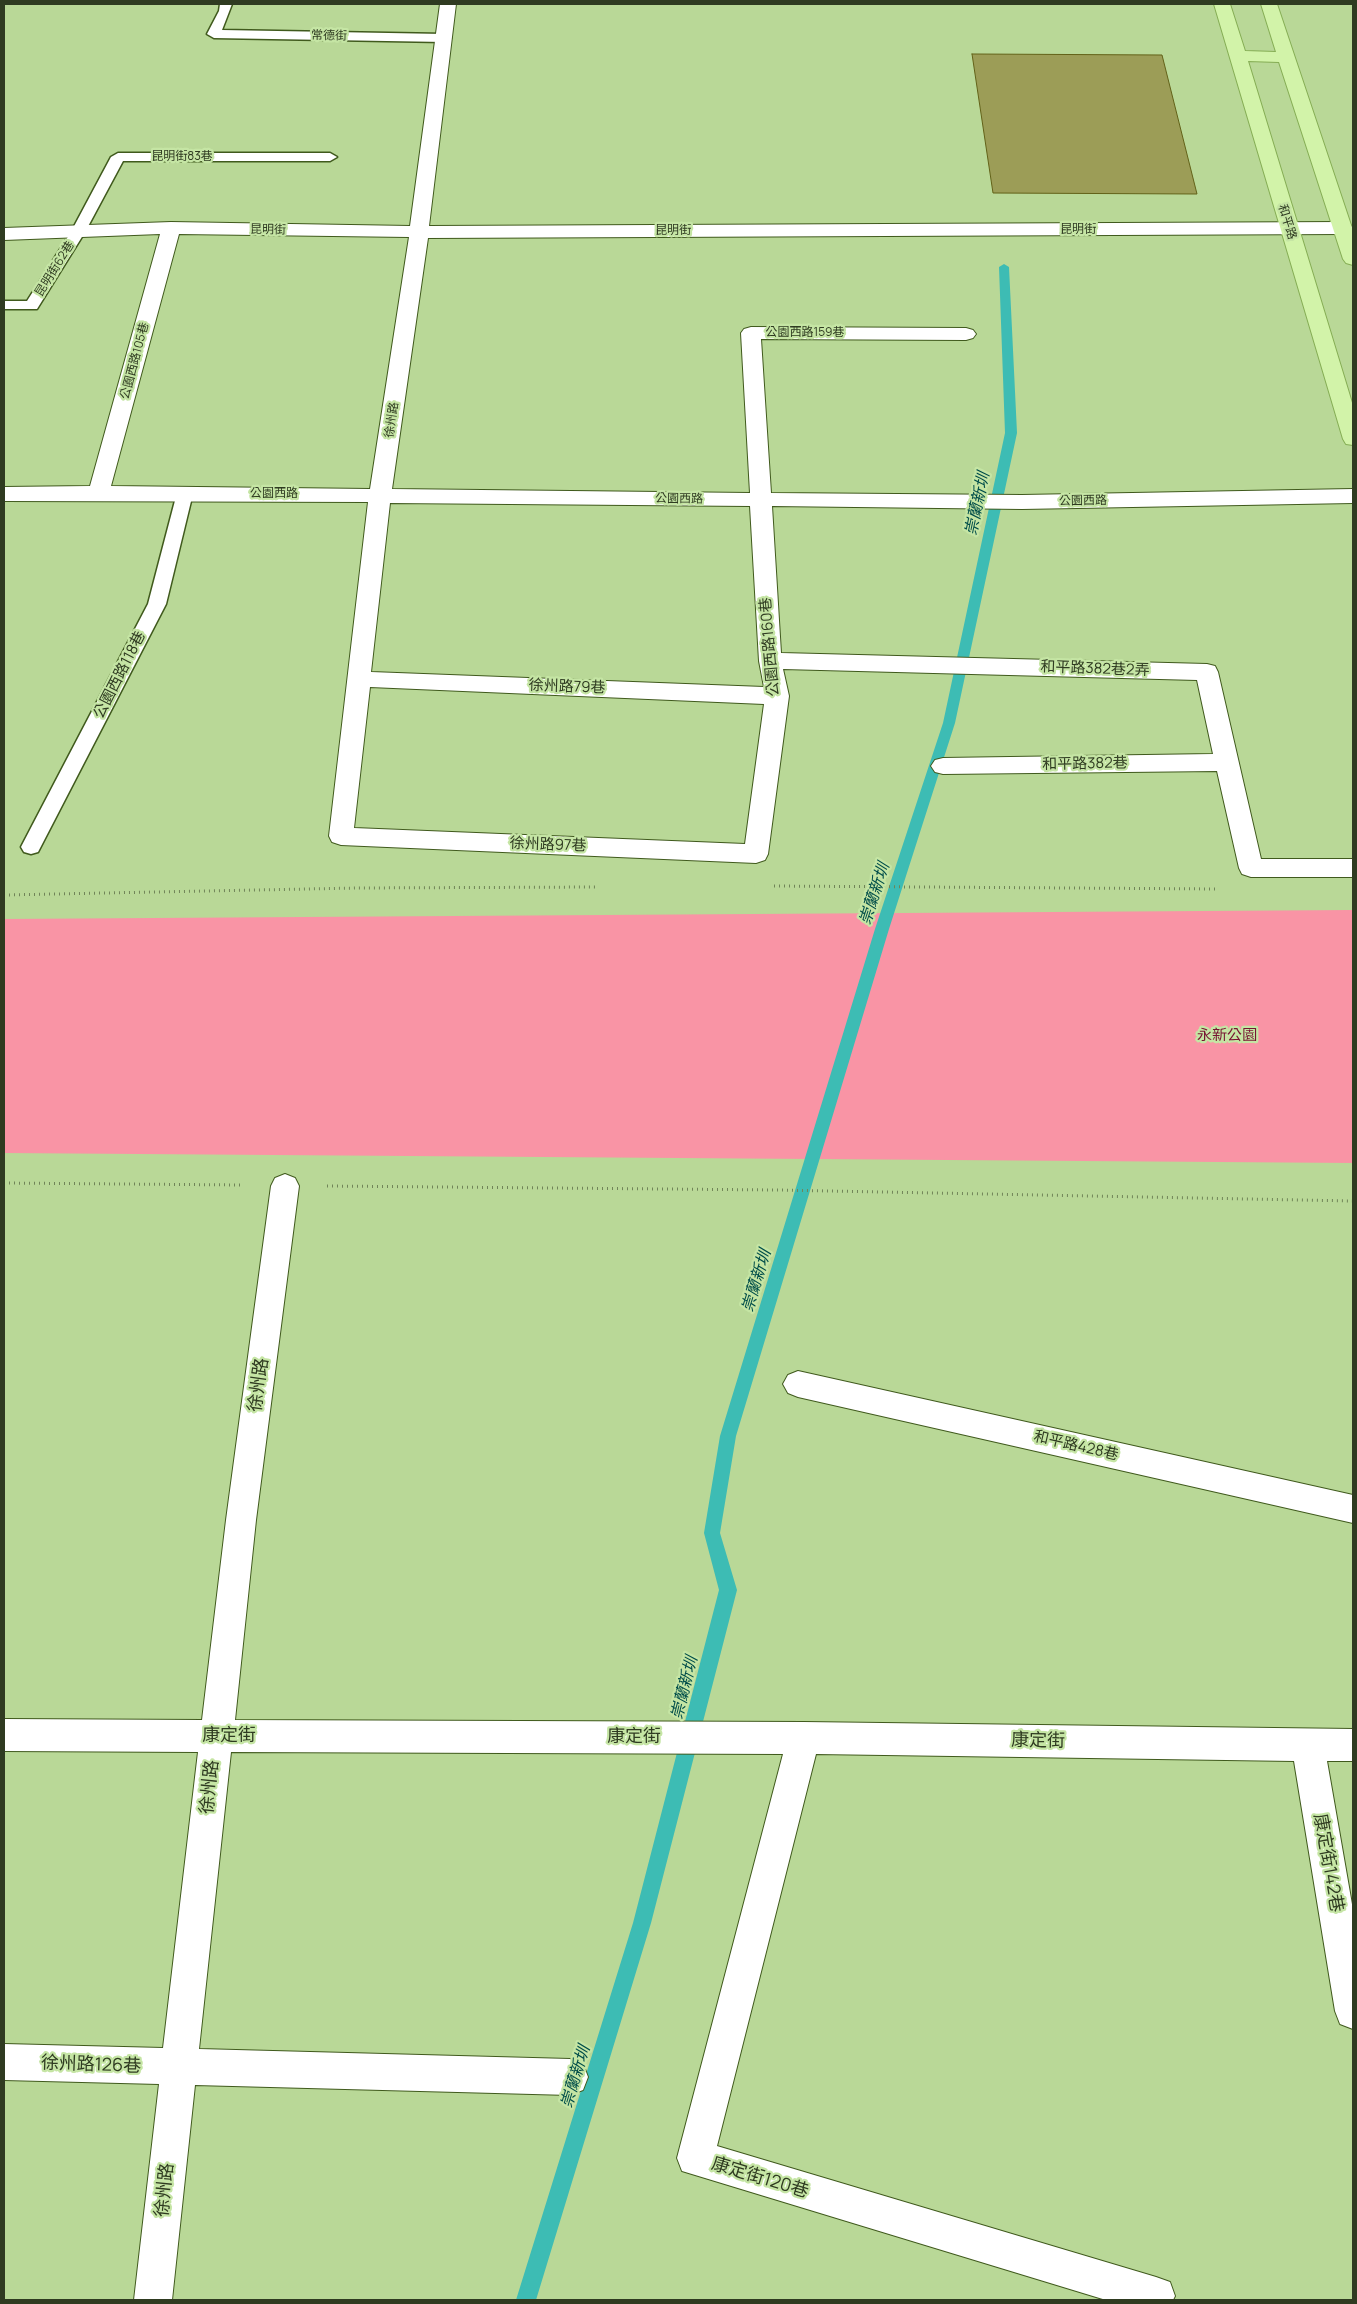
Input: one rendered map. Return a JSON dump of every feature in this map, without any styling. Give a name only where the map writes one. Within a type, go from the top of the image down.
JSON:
[{"type":"main road","name":"和平路","points":[[1222,4],[1353,439]]},
{"type":"main road","points":[[1269,4],[1288,57],[1353,260]]},
{"type":"main road","points":[[1238,56],[1288,57]]},
{"type":"street","name":"徐州路","points":[[341,836],[380,495],[419,232],[448,4]]},
{"type":"street","name":"昆明街","points":[[4,234],[171,228],[419,232],[1343,228]]},
{"type":"street","name":"公園西路105巷","points":[[99,493],[171,228]]},
{"type":"street","name":"公園西路159巷","points":[[759,500],[750,333],[966,334]]},
{"type":"street","name":"公園西路","points":[[4,494],[380,495],[1022,502],[1353,496]]},
{"type":"street","name":"公園西路160巷","points":[[756,854],[777,696],[770,660],[759,500]]},
{"type":"street","name":"和平路382巷2弄","points":[[770,660],[1208,672],[1227,762]]},
{"type":"street","name":"徐州路79巷","points":[[358,679],[777,696]]},
{"type":"street","name":"和平路382巷","points":[[943,766],[1227,762]]},
{"type":"street","points":[[1227,762],[1252,868],[1353,868]]},
{"type":"street","name":"徐州路97巷","points":[[341,836],[756,854]]},
{"type":"street","name":"徐州路","points":[[153,2300],[241,1520],[285,1186]]},
{"type":"street","name":"和平路428巷","points":[[798,1384],[1353,1509]]},
{"type":"street","name":"康定街","points":[[4,1735],[804,1738],[1353,1745]]},
{"type":"street","name":"康定街120巷","points":[[804,1738],[694,2158],[1156,2296]]},
{"type":"street","name":"康定街142巷","points":[[1308,1744],[1353,2011]]},
{"type":"street","name":"徐州路126巷","points":[[4,2062],[570,2077]]},
{"type":"lane","name":"常德街","points":[[226,4],[214,34],[444,38]]},
{"type":"lane","name":"昆明街83巷","points":[[78,232],[118,157],[330,157]]},
{"type":"lane","name":"昆明街62巷","points":[[4,305],[32,306],[78,232]]},
{"type":"lane","name":"公園西路118巷","points":[[32,847],[157,604],[185,494]]},
{"type":"path","points":[[766,886],[1226,889]]},
{"type":"path","points":[[4,895],[357,888],[606,887]]},
{"type":"path","points":[[4,1183],[777,1190],[1353,1201]]},
{"type":"green space","name":"永新公園","points":[[1353,910],[1353,1163],[4,1153],[4,919]]},
{"type":"building","points":[[972,54],[1162,55],[1197,194],[993,193]]},
{"type":"waterway","name":"崇蘭新圳","points":[[526,2300],[642,1923],[728,1590],[712,1533],[728,1436],[882,929],[949,723],[1011,433],[1004,267]]}]
